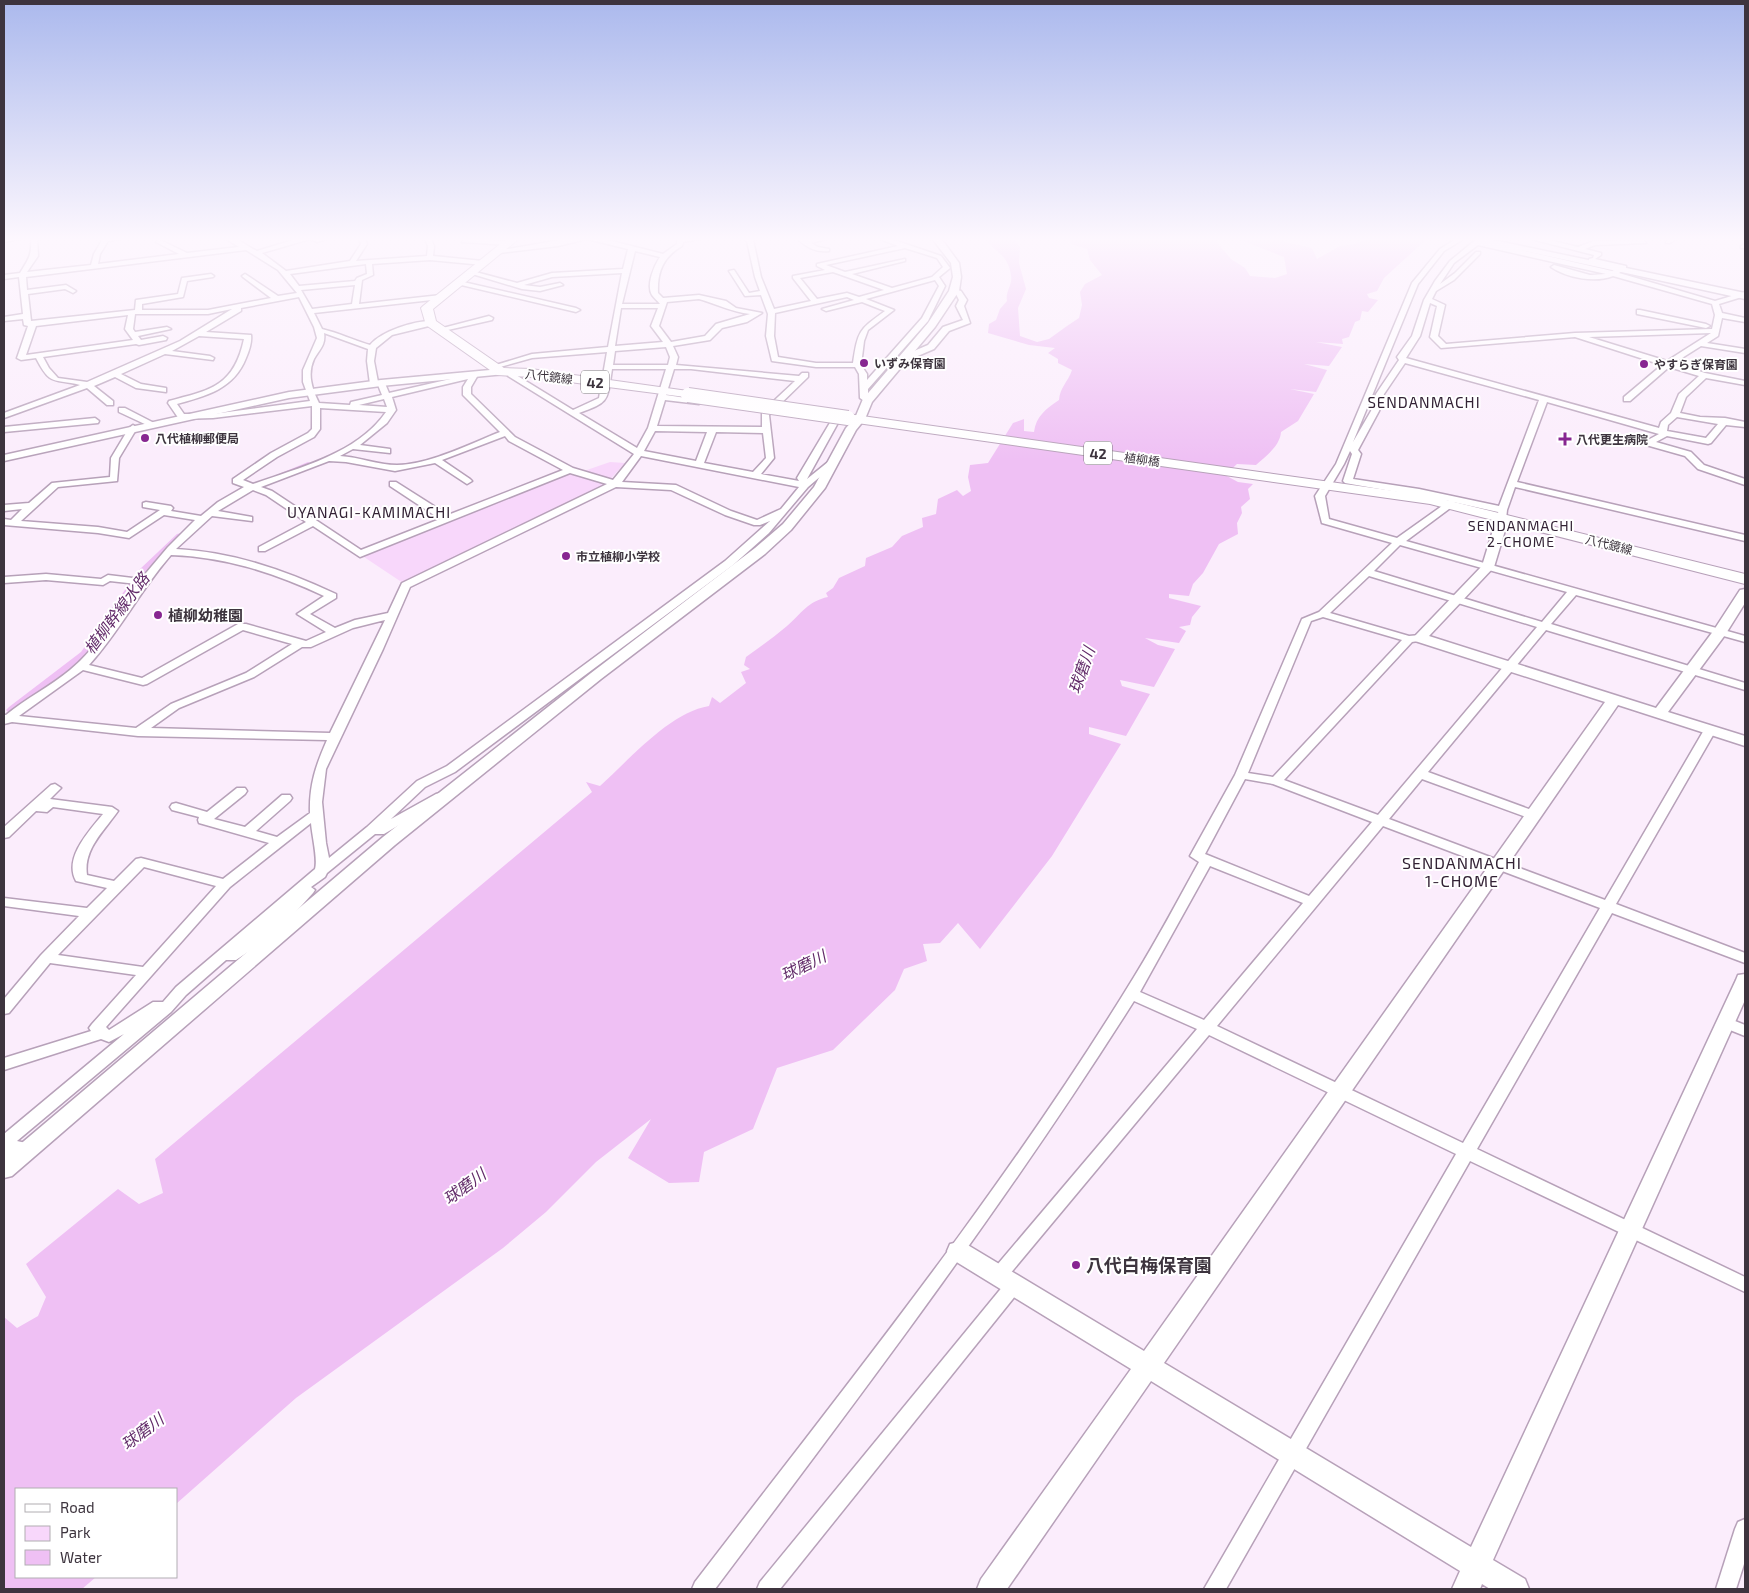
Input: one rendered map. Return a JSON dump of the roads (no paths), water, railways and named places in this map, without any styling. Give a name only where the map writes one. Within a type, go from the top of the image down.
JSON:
[{"type":"main road","points":[[428,311],[434,327]]},
{"type":"main road","name":"八代鏡線","points":[[434,327],[503,370],[853,420]]},
{"type":"main road","name":"植柳橋","points":[[853,420],[1326,484]]},
{"type":"main road","name":"八代鏡線","points":[[1326,484],[1502,514],[1745,579]]},
{"type":"street","points":[[26,311],[27,323],[33,324],[135,312],[211,311]]},
{"type":"street","points":[[4,416],[154,358],[200,334],[234,311]]},
{"type":"street","points":[[310,311],[320,330],[321,342],[306,366],[305,373],[313,400],[316,428],[312,435],[274,455],[236,481],[269,493],[360,554],[570,470]]},
{"type":"street","points":[[572,413],[602,401],[607,384],[610,350],[617,311]]},
{"type":"street","points":[[316,815],[278,841],[225,884],[97,1028],[109,1036],[277,931],[321,871],[324,862],[319,843],[316,815],[320,770],[406,585],[615,484],[639,453],[652,428],[674,356],[670,344],[655,326],[660,311]]},
{"type":"street","points":[[745,311],[758,313],[770,311]]},
{"type":"street","points":[[772,311],[770,336],[775,359],[816,365],[857,365]]},
{"type":"street","points":[[866,394],[863,374],[857,365],[860,341],[865,329],[888,311]]},
{"type":"street","points":[[4,1170],[277,931],[596,676],[760,551],[786,527],[819,488],[866,394],[932,311]]},
{"type":"street","points":[[866,394],[903,358],[932,325],[938,311]]},
{"type":"street","points":[[903,358],[930,347],[946,329],[967,321],[962,311]]},
{"type":"street","points":[[1404,311],[1340,464],[1320,496],[1325,521],[1745,639]]},
{"type":"street","points":[[1404,360],[1401,356],[1419,337],[1425,311]]},
{"type":"street","points":[[1440,311],[1434,337],[1444,346],[1575,335],[1716,330]]},
{"type":"street","points":[[1627,399],[1676,358],[1714,336],[1719,315],[1718,311]]},
{"type":"street","points":[[135,312],[132,332],[139,343],[163,338]]},
{"type":"street","points":[[1640,312],[1716,330]]},
{"type":"street","points":[[339,407],[474,375],[503,370],[532,356],[670,344],[707,338],[719,326],[744,320],[758,313]]},
{"type":"street","points":[[1719,315],[1745,320]]},
{"type":"street","points":[[4,319],[27,316]]},
{"type":"street","points":[[372,348],[400,329],[434,327],[489,318]]},
{"type":"street","points":[[33,324],[21,358],[39,357],[160,323]]},
{"type":"street","points":[[132,332],[167,328]]},
{"type":"street","points":[[320,330],[340,335],[351,342],[372,348]]},
{"type":"street","points":[[1419,337],[1436,332]]},
{"type":"street","points":[[182,417],[172,402],[203,394],[227,383],[242,365],[246,356],[248,337],[200,334]]},
{"type":"street","points":[[1575,335],[1704,374],[1745,383]]},
{"type":"street","points":[[1419,337],[1459,354]]},
{"type":"street","points":[[1700,344],[1745,352]]},
{"type":"street","points":[[5,719],[81,666],[116,624],[144,582],[169,552],[234,495],[325,459],[352,446],[376,429],[392,410],[392,403],[378,384],[372,348]]},
{"type":"street","points":[[166,352],[199,357],[210,355]]},
{"type":"street","points":[[39,357],[43,366],[55,380],[87,385],[110,403]]},
{"type":"street","points":[[154,358],[176,361]]},
{"type":"street","points":[[1380,369],[1394,361],[1404,360],[1664,432],[1708,441],[1725,421]]},
{"type":"street","points":[[1404,360],[1380,394],[1375,412],[1354,450],[1357,454],[1348,481],[1419,492],[1502,514]]},
{"type":"street","points":[[755,476],[770,458],[765,430],[765,414],[816,365]]},
{"type":"street","points":[[608,367],[671,366],[801,379]]},
{"type":"street","points":[[1380,369],[1386,385]]},
{"type":"street","points":[[503,370],[639,453],[804,484]]},
{"type":"street","points":[[115,374],[139,386],[163,390]]},
{"type":"street","points":[[1664,432],[1664,424],[1675,414],[1682,396],[1704,374]]},
{"type":"street","points":[[4,458],[182,417],[313,400],[378,384],[474,375]]},
{"type":"street","points":[[474,375],[467,387],[467,395],[512,439],[570,470],[615,484],[673,486],[728,513],[757,523],[784,511]]},
{"type":"street","points":[[663,394],[767,412],[853,420]]},
{"type":"street","points":[[1276,780],[1488,566],[1512,483],[1544,398]]},
{"type":"street","points":[[313,400],[339,407],[392,410]]},
{"type":"street","points":[[122,410],[152,424]]},
{"type":"street","points":[[1675,414],[1700,420],[1725,421],[1745,425]]},
{"type":"street","points":[[804,484],[802,478],[853,420]]},
{"type":"street","points":[[4,430],[95,422]]},
{"type":"street","points":[[9,522],[55,485],[114,478],[115,458],[133,428]]},
{"type":"street","points":[[652,428],[765,430]]},
{"type":"street","points":[[699,464],[712,430]]},
{"type":"street","points":[[1664,432],[1649,444],[1688,454],[1701,467],[1745,482]]},
{"type":"street","points":[[325,459],[342,458],[396,468],[435,459],[506,433]]},
{"type":"street","points":[[352,446],[387,451]]},
{"type":"street","points":[[435,459],[467,481]]},
{"type":"street","points":[[4,1143],[166,1008],[182,991],[321,871],[356,844],[422,784],[451,769],[729,563],[766,532],[804,484],[831,464]]},
{"type":"street","points":[[1512,483],[1745,538]]},
{"type":"street","points":[[393,484],[447,520]]},
{"type":"street","points":[[1310,901],[1197,856],[1240,775],[1307,619],[1323,614],[1398,542],[1450,504]]},
{"type":"street","points":[[9,522],[98,530],[129,535],[168,508],[146,505]]},
{"type":"street","points":[[4,508],[31,506]]},
{"type":"street","points":[[162,512],[249,519]]},
{"type":"street","points":[[262,549],[312,523]]},
{"type":"street","points":[[169,552],[214,554],[249,563],[308,584],[332,596],[302,614],[335,632]]},
{"type":"street","points":[[1367,572],[1745,687]]},
{"type":"street","points":[[4,580],[46,577],[103,582],[108,578],[144,582]]},
{"type":"street","points":[[767,1589],[1206,1027],[1310,901],[1380,821],[1418,773],[1574,590]]},
{"type":"street","points":[[1659,714],[1720,632],[1745,593]]},
{"type":"street","points":[[1323,614],[1415,638],[1509,666],[1745,741]]},
{"type":"street","points":[[81,666],[143,682],[242,626],[307,645],[369,618],[393,616]]},
{"type":"street","points":[[138,732],[175,706],[250,675],[301,643]]},
{"type":"street","points":[[991,1589],[1614,700]]},
{"type":"street","points":[[5,719],[138,732],[334,737]]},
{"type":"street","points":[[1214,1589],[1710,730]]},
{"type":"street","points":[[1418,773],[1533,815]]},
{"type":"street","points":[[1240,775],[1276,780],[1745,958]]},
{"type":"street","points":[[4,834],[55,788]]},
{"type":"street","points":[[241,791],[204,820],[278,841]]},
{"type":"street","points":[[356,844],[426,803],[447,794]]},
{"type":"street","points":[[247,832],[286,798]]},
{"type":"street","points":[[33,808],[43,809],[50,803],[112,811],[88,843],[78,869],[81,878],[117,886]]},
{"type":"street","points":[[176,807],[209,816]]},
{"type":"street","points":[[702,1589],[958,1251],[1037,1138],[1132,994],[1207,860]]},
{"type":"street","points":[[4,1009],[46,958],[141,862],[225,884]]},
{"type":"street","points":[[4,902],[90,913]]},
{"type":"street","points":[[46,958],[147,972]]},
{"type":"street","points":[[1466,1589],[1631,1232],[1735,1026],[1745,980]]},
{"type":"street","points":[[1132,994],[1206,1027],[1745,1285]]},
{"type":"street","points":[[4,1064],[103,1033]]},
{"type":"street","points":[[4,1154],[15,1147],[29,1149]]},
{"type":"street","points":[[958,1251],[1515,1589]]},
{"type":"street","points":[[1726,1589],[1745,1528]]},
{"type":"water","name":"球磨川","points":[[999,311],[1018,311],[1020,336],[1037,342],[1049,339],[1079,318],[1081,311],[1362,311],[1360,320],[1355,322],[1349,337],[1342,339],[1343,344],[1316,342],[1342,347],[1329,366],[1304,364],[1327,370],[1316,392],[1290,389],[1314,394],[1298,421],[1281,432],[1275,446],[1256,465],[1237,464],[1225,475],[1238,482],[1253,484],[1248,489],[1250,499],[1241,507],[1242,513],[1237,523],[1238,534],[1219,544],[1203,573],[1193,584],[1189,596],[1169,594],[1169,598],[1201,606],[1192,617],[1190,625],[1179,627],[1186,631],[1179,643],[1145,638],[1158,645],[1175,649],[1154,687],[1120,680],[1122,686],[1150,694],[1126,736],[1089,727],[1089,734],[1121,744],[1052,856],[980,949],[958,923],[940,943],[923,944],[927,961],[904,969],[895,990],[833,1050],[777,1068],[753,1129],[704,1152],[699,1182],[669,1183],[628,1158],[651,1119],[596,1162],[546,1212],[503,1248],[296,1398],[178,1502],[178,1488],[15,1488],[15,1578],[95,1578],[82,1589],[4,1589],[4,1317],[17,1328],[38,1316],[46,1297],[26,1264],[118,1189],[139,1204],[163,1193],[155,1159],[592,792],[586,782],[600,786],[665,727],[694,710],[709,706],[712,697],[720,703],[746,683],[741,672],[750,669],[744,665],[746,657],[782,630],[805,608],[828,597],[826,593],[833,588],[839,578],[865,566],[866,558],[892,547],[902,536],[923,527],[922,518],[936,514],[938,499],[957,490],[963,496],[971,491],[968,477],[970,465],[988,463],[1013,423],[1024,419],[1024,431],[1034,432],[1039,417],[1059,400],[1072,370],[1058,363],[1058,359],[1048,353],[1055,348],[1029,345],[988,333],[989,324],[996,320]]},
{"type":"waterway","name":"植柳幹線水路","points":[[280,476],[308,465]]},
{"type":"waterway","name":"植柳幹線水路","points":[[14,710],[86,655],[144,573],[156,559],[181,537]]},
{"type":"place","name":"いずみ保育園","points":[[864,363]]},
{"type":"place","name":"やすらぎ保育園","points":[[1644,364]]},
{"type":"place","name":"八代植柳郵便局","points":[[145,438]]},
{"type":"place","name":"八代更生病院","points":[[1565,439]]},
{"type":"place","name":"市立植柳小学校","points":[[566,556]]},
{"type":"place","name":"植柳幼稚園","points":[[158,615]]},
{"type":"place","name":"八代白梅保育園","points":[[1076,1265]]},
{"type":"district","name":"SENDANMACHI","points":[[1424,402]]},
{"type":"district","name":"UYANAGI-KAMIMACHI","points":[[369,512]]},
{"type":"district","name":"SENDANMACHI 2-CHOME","points":[[1521,534]]},
{"type":"district","name":"SENDANMACHI 1-CHOME","points":[[1462,871]]}]
